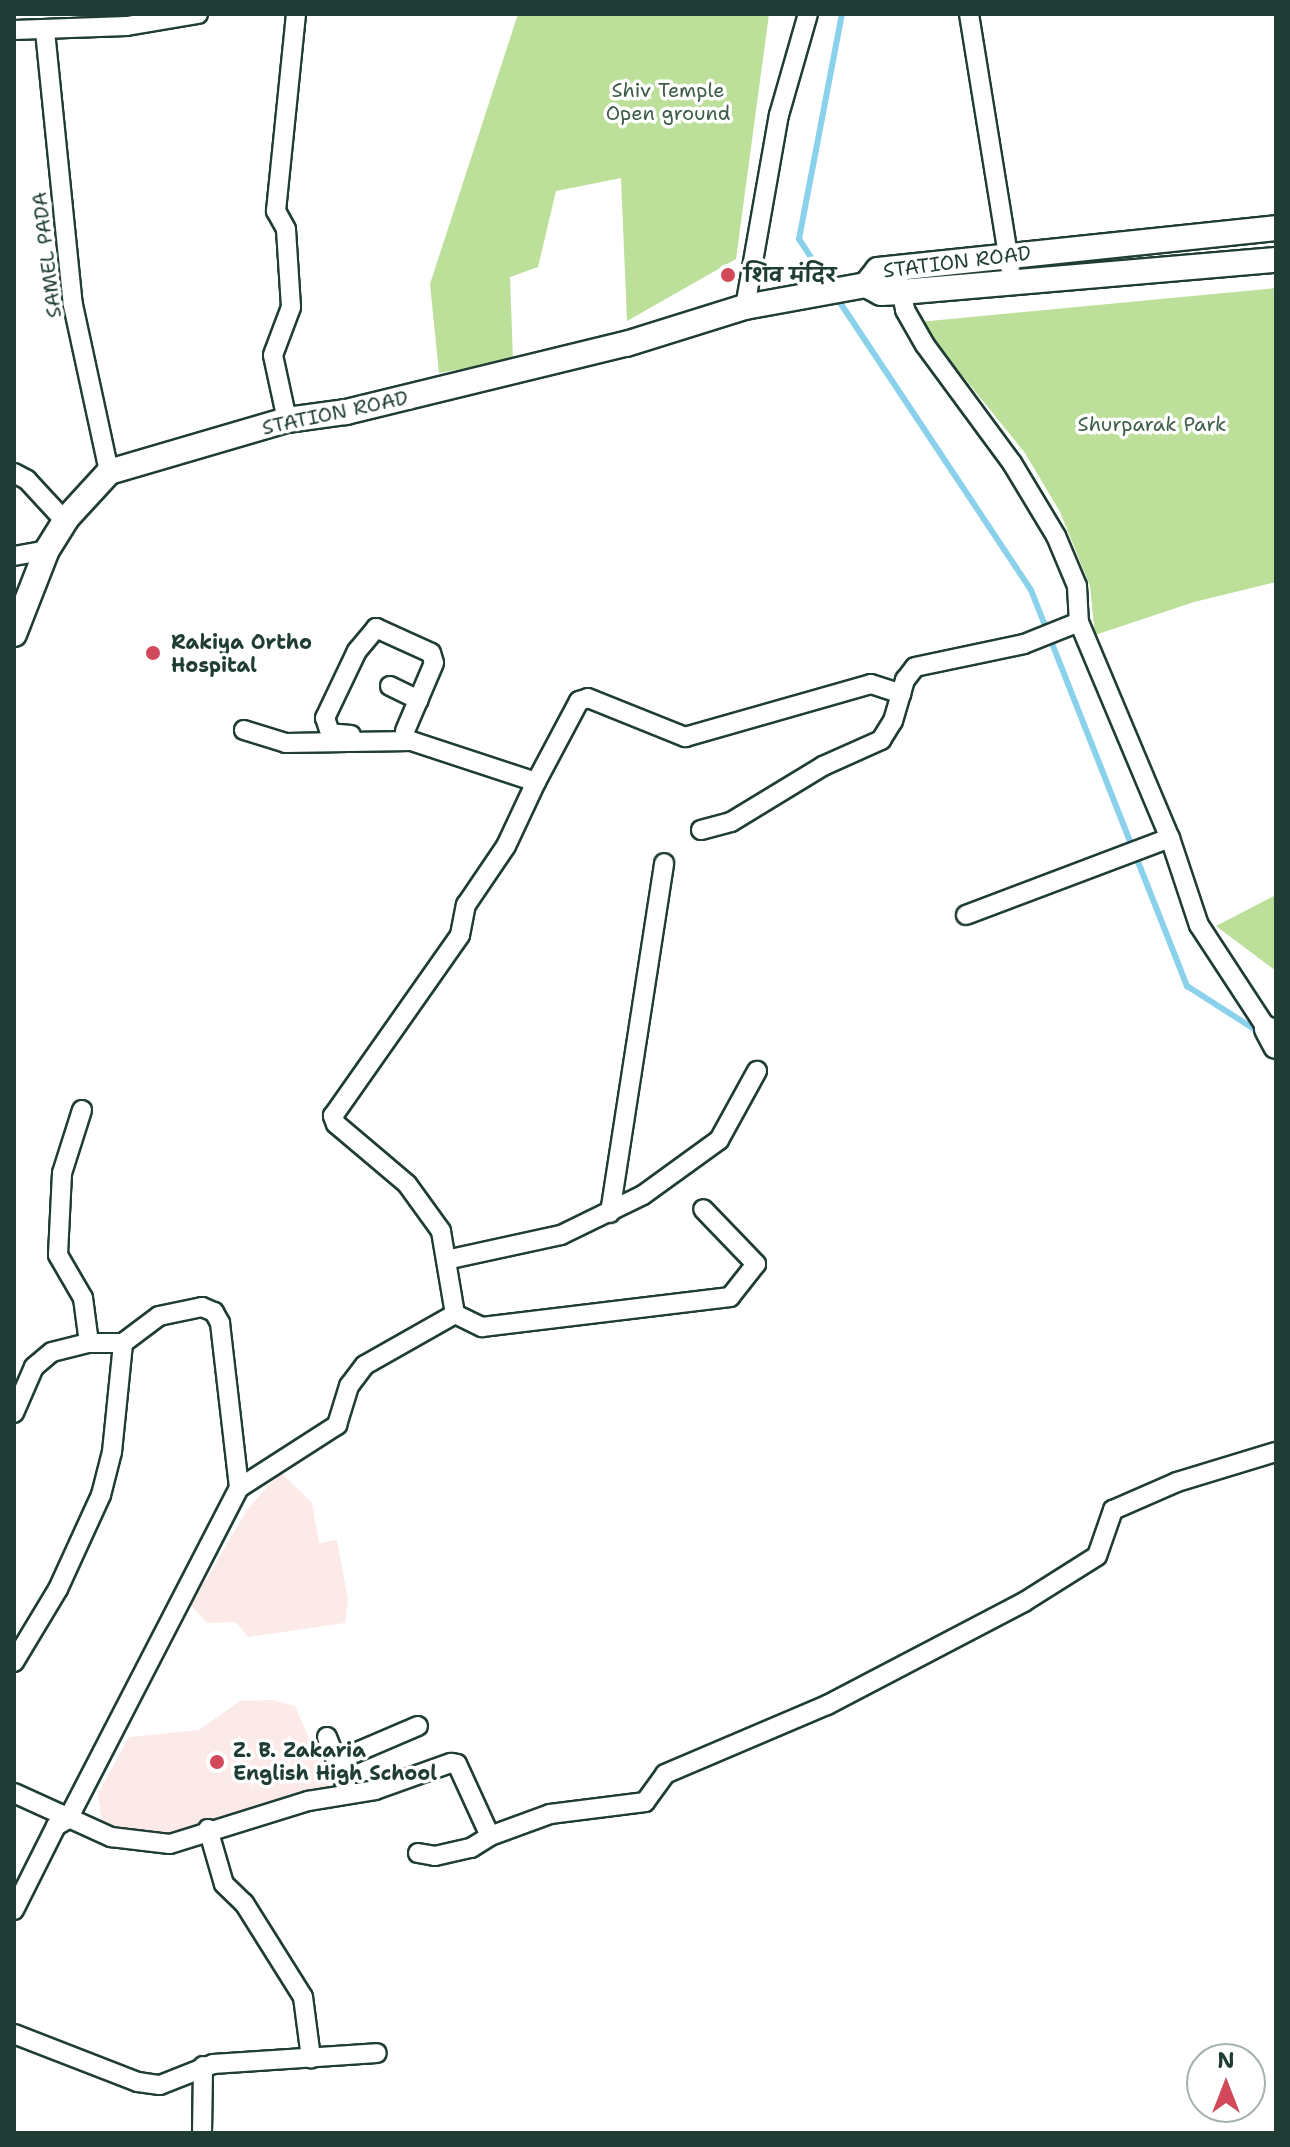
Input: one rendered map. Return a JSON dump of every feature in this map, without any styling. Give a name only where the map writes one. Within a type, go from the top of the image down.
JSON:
[{"type":"main road","name":"STATION ROAD","points":[[109,472],[287,420],[346,412],[613,348],[745,307],[862,286],[881,293],[898,280],[1010,255],[1276,228]]},
{"type":"main road","points":[[1247,232],[1248,263]]},
{"type":"main road","name":"STATION ROAD","points":[[898,280],[1011,283],[1276,260]]},
{"type":"main road","points":[[14,634],[47,550],[65,521],[109,472]]},
{"type":"street","points":[[14,30],[127,26],[198,14]]},
{"type":"street","points":[[287,420],[273,355],[291,307],[286,229],[276,211],[296,14]]},
{"type":"street","points":[[745,307],[779,115],[808,14]]},
{"type":"street","points":[[969,14],[1010,255],[1011,283]]},
{"type":"street","name":"SAMEL PADA","points":[[45,31],[73,305],[109,472]]},
{"type":"street","points":[[898,280],[925,345],[1012,463],[1056,536],[1077,586],[1075,624],[1170,838],[1199,925],[1272,1038]]},
{"type":"street","points":[[14,473],[27,480],[65,521]]},
{"type":"street","points":[[14,556],[47,550]]},
{"type":"street","points":[[701,830],[713,830],[753,811],[823,766],[881,740],[915,667],[1024,644],[1075,624]]},
{"type":"street","points":[[408,736],[434,663],[431,653],[376,628],[370,630],[325,718],[325,727],[344,736],[408,736],[536,782]]},
{"type":"street","points":[[455,1314],[441,1231],[407,1184],[336,1124],[333,1116],[460,935],[466,905],[506,846],[579,701],[588,698],[685,737],[871,684],[901,694]]},
{"type":"street","points":[[390,686],[419,700]]},
{"type":"street","points":[[244,730],[286,743],[408,736]]},
{"type":"street","points":[[966,915],[1170,838]]},
{"type":"street","points":[[610,1213],[664,863]]},
{"type":"street","points":[[446,1260],[561,1235],[643,1195],[719,1140],[757,1071]]},
{"type":"street","points":[[82,1110],[62,1173],[58,1255],[83,1298],[89,1343]]},
{"type":"street","points":[[455,1314],[482,1327],[730,1297],[756,1264],[703,1209]]},
{"type":"street","points":[[14,1413],[34,1367],[52,1352],[89,1343],[123,1343],[178,1309],[214,1312],[220,1323],[239,1488]]},
{"type":"street","points":[[14,1910],[56,1826],[68,1819],[239,1488],[337,1425],[349,1386],[365,1365],[455,1314]]},
{"type":"street","points":[[14,1662],[58,1589],[101,1495],[112,1452],[123,1343]]},
{"type":"street","points":[[418,1853],[435,1856],[471,1848],[490,1836],[550,1814],[645,1802],[665,1774],[897,1672],[1036,1595],[1097,1556],[1113,1510],[1177,1482],[1276,1452]]},
{"type":"street","points":[[336,1761],[418,1726]]},
{"type":"street","points":[[327,1737],[349,1793]]},
{"type":"street","points":[[14,1793],[68,1819],[139,1844],[170,1844],[208,1829],[457,1764],[490,1836]]},
{"type":"street","points":[[208,1829],[224,1884],[244,1903],[303,1997],[311,2058]]},
{"type":"street","points":[[14,2034],[150,2085],[171,2083],[203,2066],[377,2053]]},
{"type":"street","points":[[202,2133],[203,2066]]},
{"type":"shaded area","points":[[280,1472],[312,1503],[319,1543],[337,1540],[348,1600],[345,1623],[248,1637],[236,1622],[207,1623],[191,1605],[247,1510]]},
{"type":"shaded area","name":"Z. B. Zakaria English High School","points":[[272,1700],[295,1706],[330,1788],[193,1829],[140,1839],[102,1822],[98,1794],[129,1737],[199,1730],[240,1701]]},
{"type":"green space","name":"Shiv Temple Open ground","points":[[518,14],[769,14],[736,259],[627,321],[621,178],[556,191],[538,267],[510,277],[513,360],[439,373],[430,284]]},
{"type":"green space","name":"Shurparak Park","points":[[1276,288],[1276,582],[1194,602],[1095,635],[1090,586],[1060,512],[1025,453],[919,322]]},
{"type":"green space","points":[[1276,895],[1276,971],[1216,926]]},
{"type":"waterway","points":[[829,285],[799,239],[842,14]]},
{"type":"waterway","points":[[837,298],[1031,590],[1187,986],[1262,1034]]},
{"type":"place","name":"शिव मंदिर","points":[[728,275]]},
{"type":"place","name":"Rakiya Ortho Hospital","points":[[153,653]]},
{"type":"place","name":"Z. B. Zakaria English High School","points":[[217,1762]]}]
